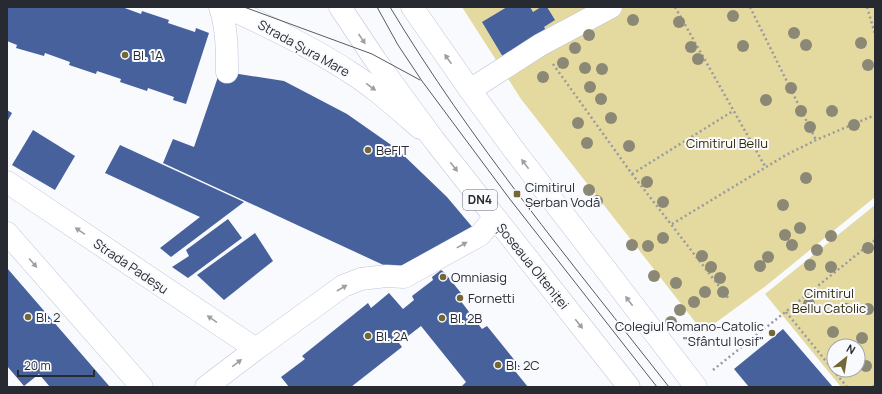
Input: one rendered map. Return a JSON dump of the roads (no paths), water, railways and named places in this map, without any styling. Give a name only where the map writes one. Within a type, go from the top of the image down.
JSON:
[{"type":"street","points":[[220,7],[224,18],[227,41],[227,72]]},
{"type":"street","name":"Strada Șura Mare","points":[[227,7],[319,53],[350,72],[386,99],[434,140]]},
{"type":"street","name":"Șoseaua Olteniței","points":[[340,7],[376,62],[434,140],[494,218],[629,387]]},
{"type":"street","points":[[412,7],[514,150],[695,386]]},
{"type":"street","points":[[470,90],[540,45],[612,7]]},
{"type":"street","name":"Strada Padeșu","points":[[7,182],[256,349]]},
{"type":"street","points":[[206,387],[343,286],[362,279],[386,276],[404,277],[480,235],[494,218]]},
{"type":"street","points":[[7,233],[142,387]]},
{"type":"tram line","points":[[244,7],[372,54],[420,80]]},
{"type":"tram line","points":[[377,7],[398,45],[422,81],[509,198],[657,387]]},
{"type":"tram line","points":[[390,7],[421,57],[488,154],[559,248],[669,387]]},
{"type":"place","name":"Bl. 1A","points":[[125,55]]},
{"type":"place","name":"BeFIT","points":[[368,150]]},
{"type":"place","name":"Cimitirul Șerban Vodă","points":[[517,194]]},
{"type":"place","name":"Omniasig","points":[[443,277]]},
{"type":"place","name":"Fornetti","points":[[460,298]]},
{"type":"place","name":"Bl. 2","points":[[28,317]]},
{"type":"place","name":"Bl. 2B","points":[[442,318]]},
{"type":"place","name":"Colegiul Romano-Catolic \"Sfântul Iosif\"","points":[[772,333]]},
{"type":"place","name":"Bl. 2A","points":[[368,336]]},
{"type":"place","name":"Bl. 2C","points":[[498,365]]},
{"type":"park label","name":"Cimitirul Bellu","points":[[727,143]]},
{"type":"park label","name":"Cimitirul Bellu Catolic","points":[[829,300]]}]
